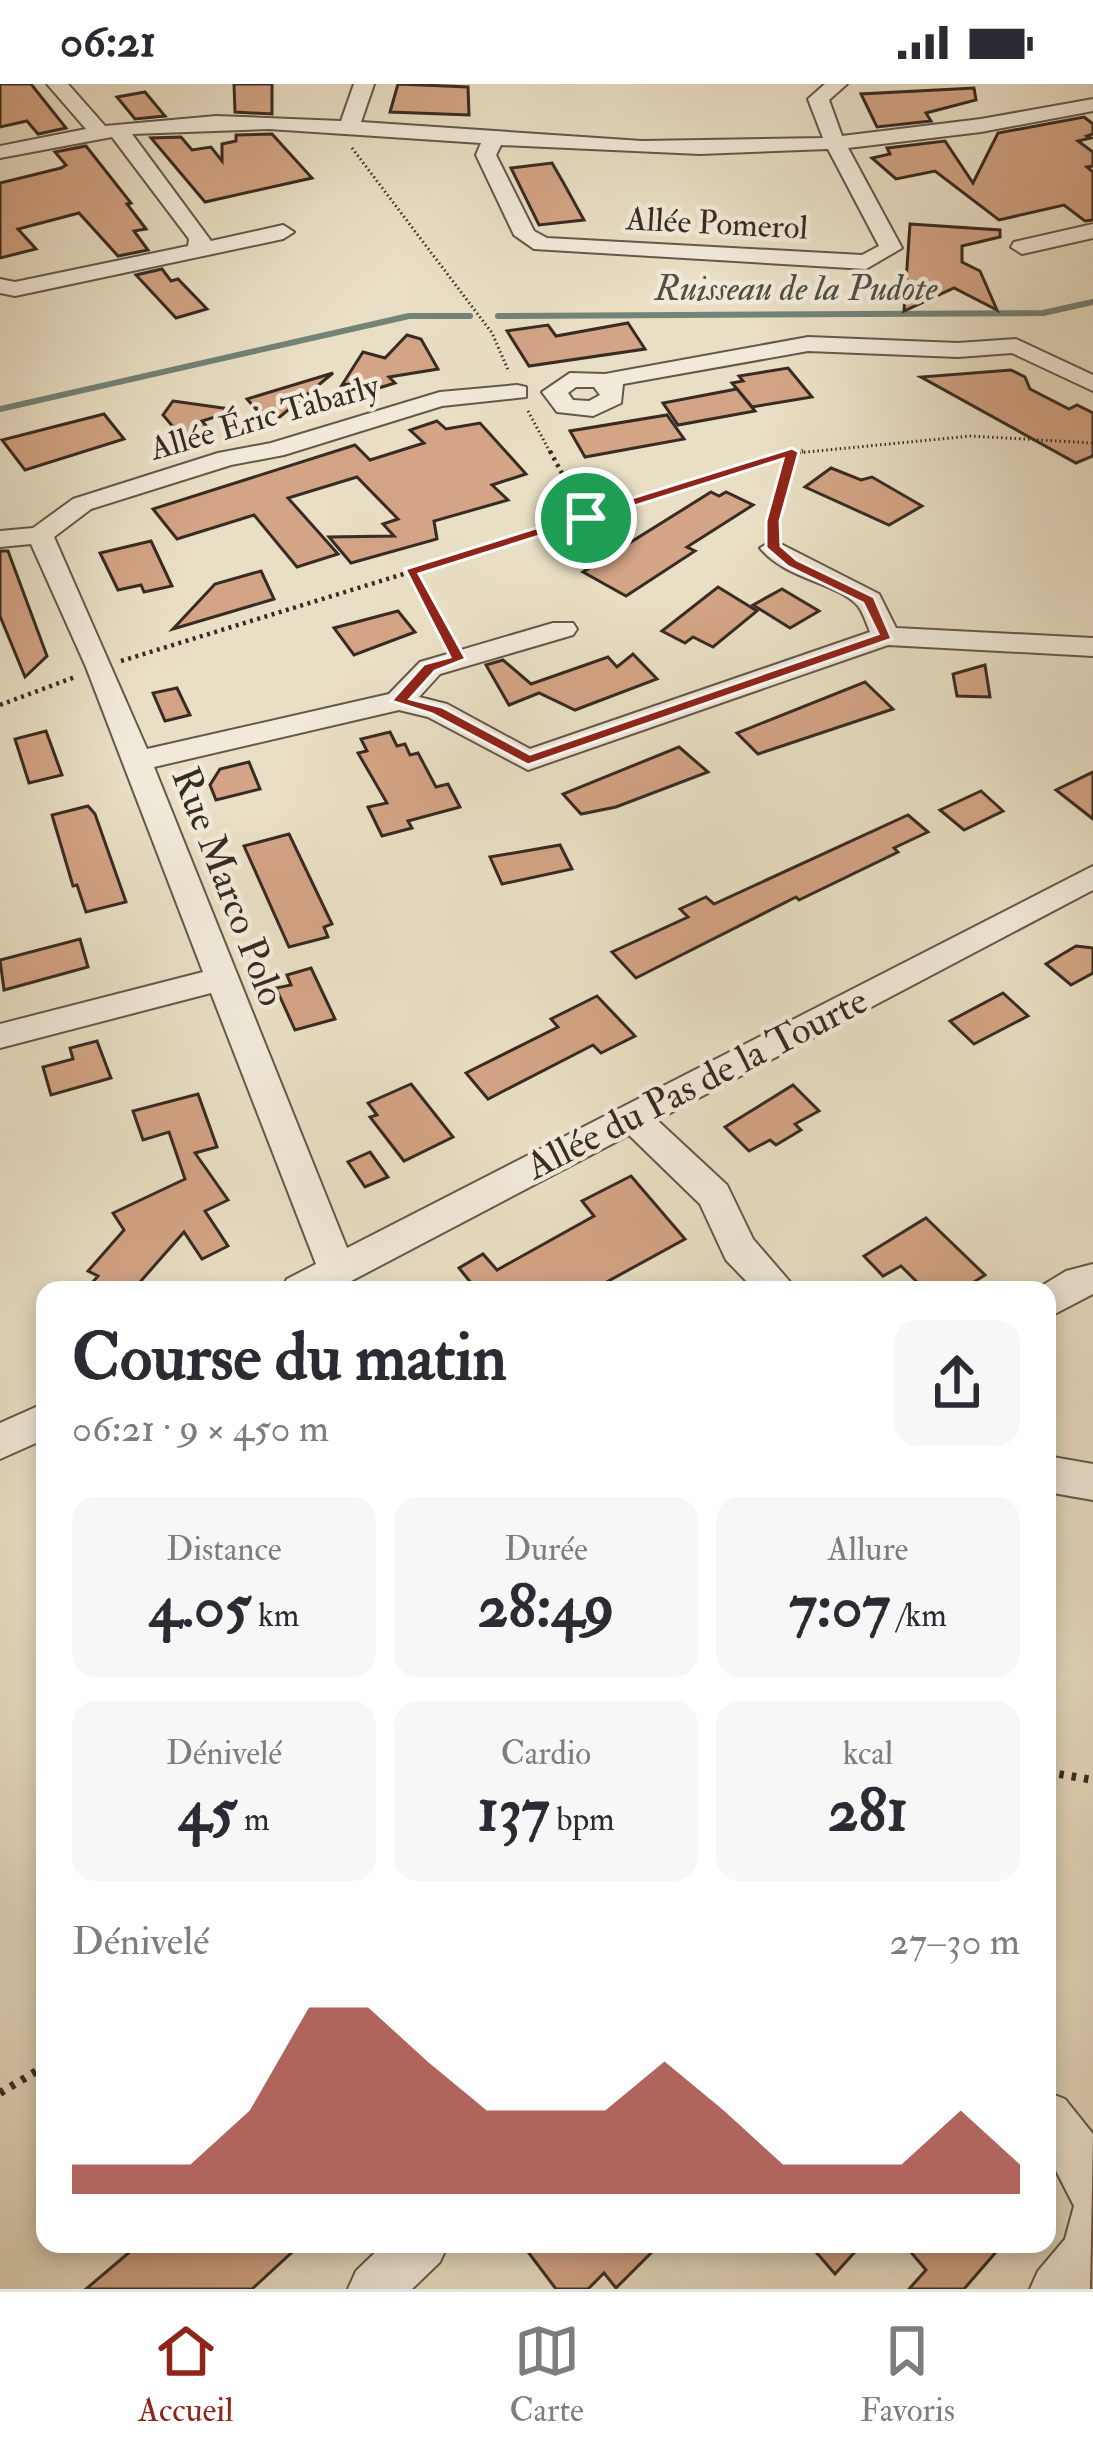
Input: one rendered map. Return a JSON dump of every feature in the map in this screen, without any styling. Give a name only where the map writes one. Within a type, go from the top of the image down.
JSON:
[{"type":"street","points":[[57,84],[124,143],[200,239],[199,250]]},
{"type":"street","points":[[341,128],[364,84]]},
{"type":"street","points":[[835,143],[818,99],[837,84]]},
{"type":"street","points":[[1063,84],[1092,106]]},
{"type":"street","points":[[0,152],[110,132],[212,122],[644,147],[835,143],[942,135],[1092,106]]},
{"type":"street","name":"Allée Pomerol","points":[[494,137],[486,155],[525,235],[542,244],[841,262],[883,257],[891,248],[887,236],[835,143]]},
{"type":"street","points":[[1022,247],[1093,231]]},
{"type":"street","points":[[0,286],[15,289],[283,232]]},
{"type":"street","points":[[606,384],[616,377],[808,344],[958,350],[1016,346],[1093,384]]},
{"type":"street","name":"Allée Éric Tabarly","points":[[40,535],[82,504],[227,458],[275,450],[440,399],[517,392]]},
{"type":"street","points":[[0,539],[40,535]]},
{"type":"street","name":"Rue Marco Polo","points":[[40,535],[100,667],[337,1271]]},
{"type":"street","points":[[773,548],[792,563],[869,600],[886,636]]},
{"type":"street","points":[[399,701],[430,668],[563,629]]},
{"type":"street","points":[[137,761],[399,701],[437,710],[528,760],[886,636],[1093,647]]},
{"type":"street","name":"Allée du Pas de la Tourte","points":[[318,1281],[1093,877]]},
{"type":"street","points":[[0,1036],[221,979]]},
{"type":"street","points":[[631,1116],[714,1195],[739,1249],[769,1281]]},
{"type":"street","points":[[1056,1296],[1093,1279]]},
{"type":"street","points":[[0,1442],[36,1424]]},
{"type":"street","points":[[1056,1476],[1093,1482]]},
{"type":"street","points":[[1056,2126],[1071,2142],[1093,2192]]},
{"type":"street","points":[[1056,2289],[1089,2250],[1093,2221]]},
{"type":"street","points":[[374,2289],[412,2253]]},
{"type":"path","points":[[341,128],[492,333],[517,392],[586,518]]},
{"type":"path","points":[[0,705],[100,667],[792,452],[971,436],[1093,443]]},
{"type":"path","points":[[773,548],[773,521],[792,452]]},
{"type":"path","points":[[410,572],[458,659]]},
{"type":"path","points":[[1056,1774],[1093,1780]]},
{"type":"path","points":[[0,2093],[36,2071]]},
{"type":"building","points":[[0,84],[31,84],[66,128],[38,134],[27,121],[0,127]]},
{"type":"building","points":[[234,84],[272,84],[272,114],[235,112]]},
{"type":"building","points":[[398,84],[468,87],[469,115],[390,112]]},
{"type":"building","points":[[974,88],[976,100],[926,113],[931,121],[877,127],[861,94]]},
{"type":"building","points":[[145,92],[165,116],[135,119],[117,97]]},
{"type":"building","points":[[1084,117],[1093,124],[1093,134],[1087,136],[1091,138],[1078,141],[1093,152],[1093,166],[1087,167],[1093,172],[1093,220],[1085,221],[1064,205],[999,220],[935,171],[896,179],[872,158],[890,154],[887,148],[945,141],[973,183],[998,133]]},
{"type":"building","points":[[272,134],[312,178],[205,202],[151,138],[181,137],[192,150],[211,147],[222,161],[222,144],[236,141],[236,135]]},
{"type":"building","points":[[86,146],[131,203],[127,204],[146,229],[134,231],[148,250],[118,256],[79,213],[18,229],[36,249],[0,258],[0,183],[61,168],[66,165],[55,152]]},
{"type":"building","points":[[552,163],[584,220],[539,225],[511,168]]},
{"type":"building","points":[[910,224],[1000,230],[1000,237],[962,246],[962,262],[980,271],[997,310],[954,288],[904,311]]},
{"type":"building","points":[[162,269],[207,309],[176,318],[136,275]]},
{"type":"building","points":[[628,323],[645,349],[529,366],[507,331],[548,325],[556,336]]},
{"type":"building","points":[[407,335],[421,339],[438,369],[389,377],[395,383],[366,392],[357,383],[342,385],[363,352],[385,358]]},
{"type":"building","points":[[788,368],[812,397],[752,407],[732,383],[743,381],[739,376]]},
{"type":"building","points":[[1011,370],[1025,377],[1030,389],[1069,409],[1077,405],[1093,413],[1093,456],[1076,463],[921,377]]},
{"type":"building","points":[[333,373],[270,425],[247,399]]},
{"type":"building","points":[[737,389],[755,411],[678,425],[663,403]]},
{"type":"building","points":[[173,401],[237,410],[202,421],[213,434],[180,435],[163,415]]},
{"type":"building","points":[[104,414],[124,439],[25,470],[2,440]]},
{"type":"building","points":[[667,415],[684,439],[585,457],[570,431]]},
{"type":"building","points":[[437,421],[446,429],[480,423],[526,474],[492,485],[508,500],[434,521],[437,539],[351,563],[329,537],[394,536],[383,524],[398,519],[357,477],[288,498],[338,554],[297,567],[254,515],[177,539],[153,509],[355,445],[370,460],[424,443],[410,430]]},
{"type":"building","points":[[831,468],[861,480],[872,477],[922,506],[889,525],[805,487]]},
{"type":"building","points":[[711,492],[719,496],[726,492],[753,505],[687,547],[695,551],[626,596],[583,572]]},
{"type":"building","points":[[151,541],[172,586],[144,592],[141,585],[118,590],[100,553]]},
{"type":"building","points":[[0,551],[8,551],[47,656],[25,677],[0,616]]},
{"type":"building","points":[[261,571],[274,599],[173,629],[215,584]]},
{"type":"building","points":[[718,587],[757,611],[713,647],[693,637],[685,643],[662,631]]},
{"type":"building","points":[[782,589],[819,611],[790,628],[753,605]]},
{"type":"building","points":[[398,611],[415,632],[354,655],[334,628]]},
{"type":"building","points":[[633,654],[657,679],[575,710],[539,693],[509,705],[486,665],[503,660],[531,684],[608,657],[617,667]]},
{"type":"building","points":[[985,665],[990,697],[957,696],[953,674]]},
{"type":"building","points":[[865,682],[893,709],[758,754],[737,733]]},
{"type":"building","points":[[177,688],[190,715],[165,721],[153,693]]},
{"type":"building","points":[[46,731],[62,775],[29,783],[15,739]]},
{"type":"building","points":[[390,732],[397,746],[405,744],[410,755],[418,753],[436,787],[448,784],[460,807],[408,821],[412,828],[382,836],[368,807],[387,803],[358,753],[367,751],[361,739]]},
{"type":"building","points":[[679,747],[708,772],[616,807],[581,814],[563,794]]},
{"type":"building","points":[[249,762],[260,789],[216,800],[210,785],[220,769]]},
{"type":"building","points":[[1093,772],[1093,819],[1056,790]]},
{"type":"building","points":[[981,791],[1003,811],[964,830],[940,810]]},
{"type":"building","points":[[88,806],[126,902],[86,912],[77,885],[73,886],[52,815]]},
{"type":"building","points":[[908,815],[928,832],[894,848],[898,852],[799,900],[796,897],[636,978],[612,952],[688,917],[680,909],[706,897],[714,904]]},
{"type":"building","points":[[289,834],[332,924],[324,927],[328,937],[289,947],[244,846]]},
{"type":"building","points":[[560,845],[572,869],[502,884],[490,857]]},
{"type":"building","points":[[80,939],[88,967],[4,990],[0,960]]},
{"type":"building","points":[[1076,946],[1093,948],[1093,973],[1071,985],[1046,964]]},
{"type":"building","points":[[311,968],[335,1019],[295,1030],[276,988],[291,985],[287,975]]},
{"type":"building","points":[[1003,993],[1028,1016],[974,1044],[950,1021]]},
{"type":"building","points":[[597,996],[635,1036],[601,1053],[593,1045],[488,1099],[466,1073],[558,1027],[551,1019]]},
{"type":"building","points":[[97,1041],[111,1078],[51,1095],[43,1067],[73,1059],[70,1048]]},
{"type":"building","points":[[411,1084],[453,1137],[404,1161],[370,1117],[377,1115],[368,1103]]},
{"type":"building","points":[[793,1085],[819,1111],[795,1124],[801,1130],[776,1145],[770,1140],[749,1151],[725,1127]]},
{"type":"building","points":[[198,1094],[217,1147],[195,1153],[228,1200],[205,1211],[228,1246],[202,1259],[184,1232],[141,1281],[94,1281],[98,1276],[88,1271],[124,1230],[113,1213],[185,1179],[169,1132],[143,1140],[133,1111]]},
{"type":"building","points":[[370,1152],[388,1177],[365,1187],[348,1162]]},
{"type":"building","points":[[631,1176],[685,1239],[608,1281],[470,1281],[459,1268],[483,1254],[497,1270],[594,1216],[582,1201]]},
{"type":"building","points":[[926,1218],[985,1275],[975,1281],[916,1281],[901,1266],[883,1276],[864,1256]]},
{"type":"building","points":[[128,2253],[291,2253],[252,2289],[86,2289]]},
{"type":"building","points":[[529,2253],[651,2253],[616,2288],[604,2273],[588,2289],[556,2289]]},
{"type":"building","points":[[817,2253],[854,2253],[835,2274]]},
{"type":"building","points":[[912,2253],[995,2253],[964,2289],[909,2289],[926,2270]]},
{"type":"waterway","name":"Ruisseau de la Pudote","points":[[498,316],[1043,313],[1093,302]]},
{"type":"waterway","name":"Ruisseau de la Pudote","points":[[0,409],[409,316],[470,316]]},
{"type":"route","points":[[792,452],[773,521],[773,548],[792,563],[869,600],[886,636],[528,760],[437,710],[399,701],[430,668],[458,659],[410,572],[586,518],[792,452]]}]
